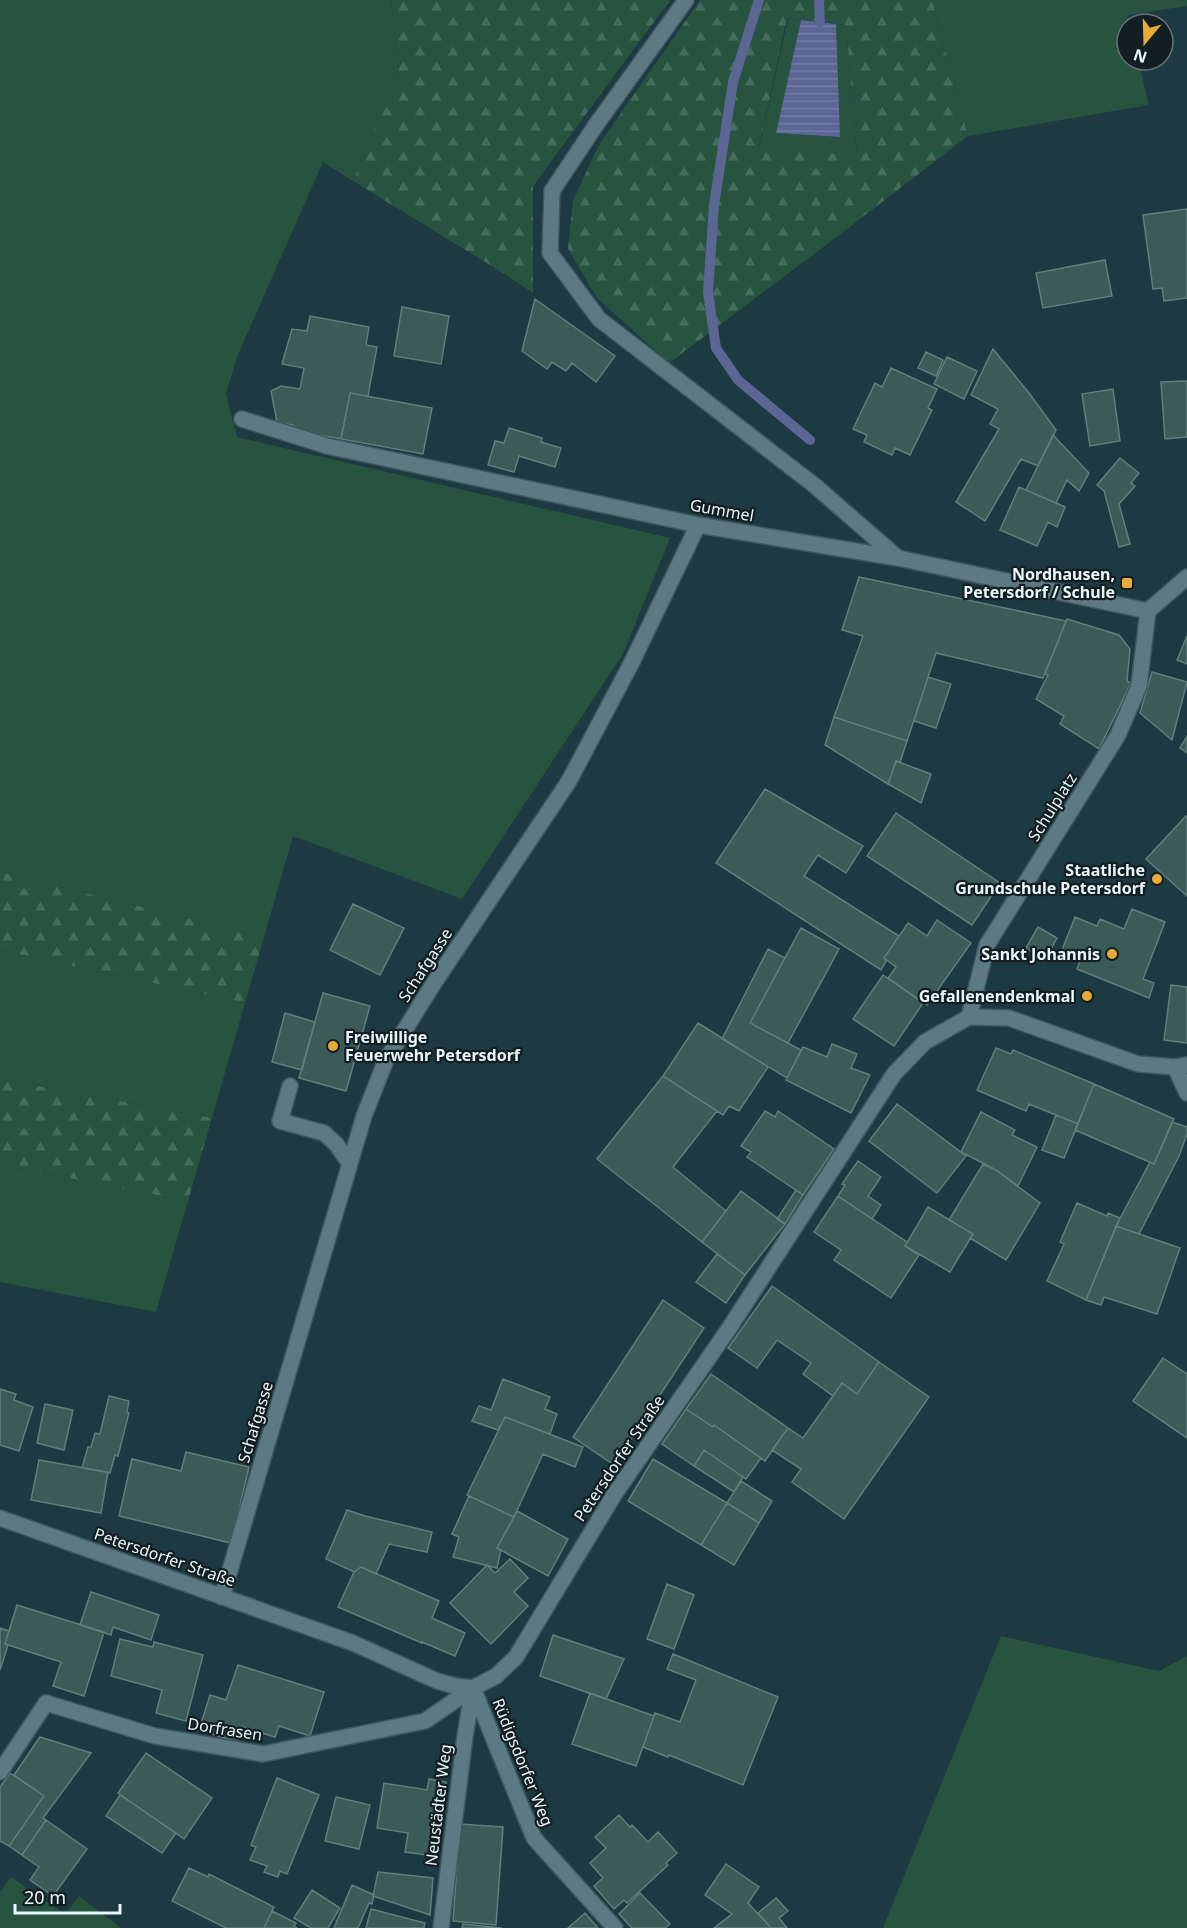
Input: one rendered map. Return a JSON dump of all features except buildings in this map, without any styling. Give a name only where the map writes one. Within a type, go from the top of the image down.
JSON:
[{"type":"street","points":[[686,0],[596,125],[552,191],[549,253],[599,319],[814,485],[898,558]]},
{"type":"street","name":"Gummel","points":[[242,419],[327,446],[698,525],[898,558],[1148,611]]},
{"type":"street","name":"Schafgasse","points":[[222,1597],[364,1116],[386,1060],[440,974],[569,781],[632,662],[698,525]]},
{"type":"street","points":[[1148,611],[1187,577]]},
{"type":"street","name":"Schulplatz","points":[[969,1017],[987,945],[1118,735],[1139,686],[1148,611]]},
{"type":"street","points":[[969,1017],[1009,1018],[1138,1064],[1181,1066],[1187,1092]]},
{"type":"street","name":"Petersdorfer Straße","points":[[0,1518],[352,1643],[437,1681],[473,1688],[496,1676],[516,1657],[614,1495],[730,1327],[894,1074],[925,1042],[969,1017]]},
{"type":"street","points":[[290,1086],[280,1120],[324,1133],[336,1144],[350,1164]]},
{"type":"street","name":"Dorfrasen","points":[[0,1773],[46,1703],[155,1736],[263,1754],[425,1721],[473,1688]]},
{"type":"street","name":"Neustädter Weg","points":[[441,1928],[473,1688]]},
{"type":"street","name":"Rüdigsdorfer Weg","points":[[473,1688],[534,1838],[615,1928]]},
{"type":"green space","points":[[0,0],[391,0],[398,70],[353,181],[323,162],[237,357],[226,394],[237,437],[670,538],[623,654],[462,899],[293,836],[264,937],[0,872]]},
{"type":"green space","points":[[391,0],[670,0],[533,186],[533,293],[353,181],[398,70]]},
{"type":"green space","points":[[700,0],[932,0],[968,136],[669,363],[597,298],[568,249],[573,200],[600,143]],"holes":[[[787,18],[846,25],[857,155],[759,148]]]},
{"type":"green space","points":[[932,0],[1187,0],[1187,6],[1148,12],[1115,12],[1115,72],[1141,72],[1149,105],[968,136]]},
{"type":"green space","points":[[788,18],[801,20],[776,133],[839,137],[836,24],[846,25],[857,155],[759,149]]},
{"type":"green space","points":[[0,872],[264,937],[245,1003],[0,950]]},
{"type":"green space","points":[[0,950],[245,1003],[212,1118],[0,1079]]},
{"type":"green space","points":[[0,1079],[212,1118],[188,1201],[0,1165]]},
{"type":"green space","points":[[0,1165],[188,1201],[156,1312],[0,1282]]},
{"type":"green space","points":[[1001,1636],[1159,1671],[1187,1656],[1187,1928],[883,1928]]},
{"type":"green space","points":[[11,1877],[65,1914],[79,1896],[121,1928],[0,1928],[0,1892]]},
{"type":"water","points":[[801,20],[836,24],[840,137],[776,133]]},
{"type":"waterway","points":[[759,0],[733,82],[714,205],[708,292],[716,348],[738,380],[810,440]]},
{"type":"waterway","points":[[819,0],[820,22]]},
{"type":"place","name":"Nordhausen, Petersdorf / Schule","points":[[1127,583]]},
{"type":"place","name":"Staatliche Grundschule Petersdorf","points":[[1157,879]]},
{"type":"place","name":"Sankt Johannis","points":[[1112,954]]},
{"type":"place","name":"Gefallenendenkmal","points":[[1087,996]]},
{"type":"place","name":"Freiwillige Feuerwehr Petersdorf","points":[[333,1046]]}]
